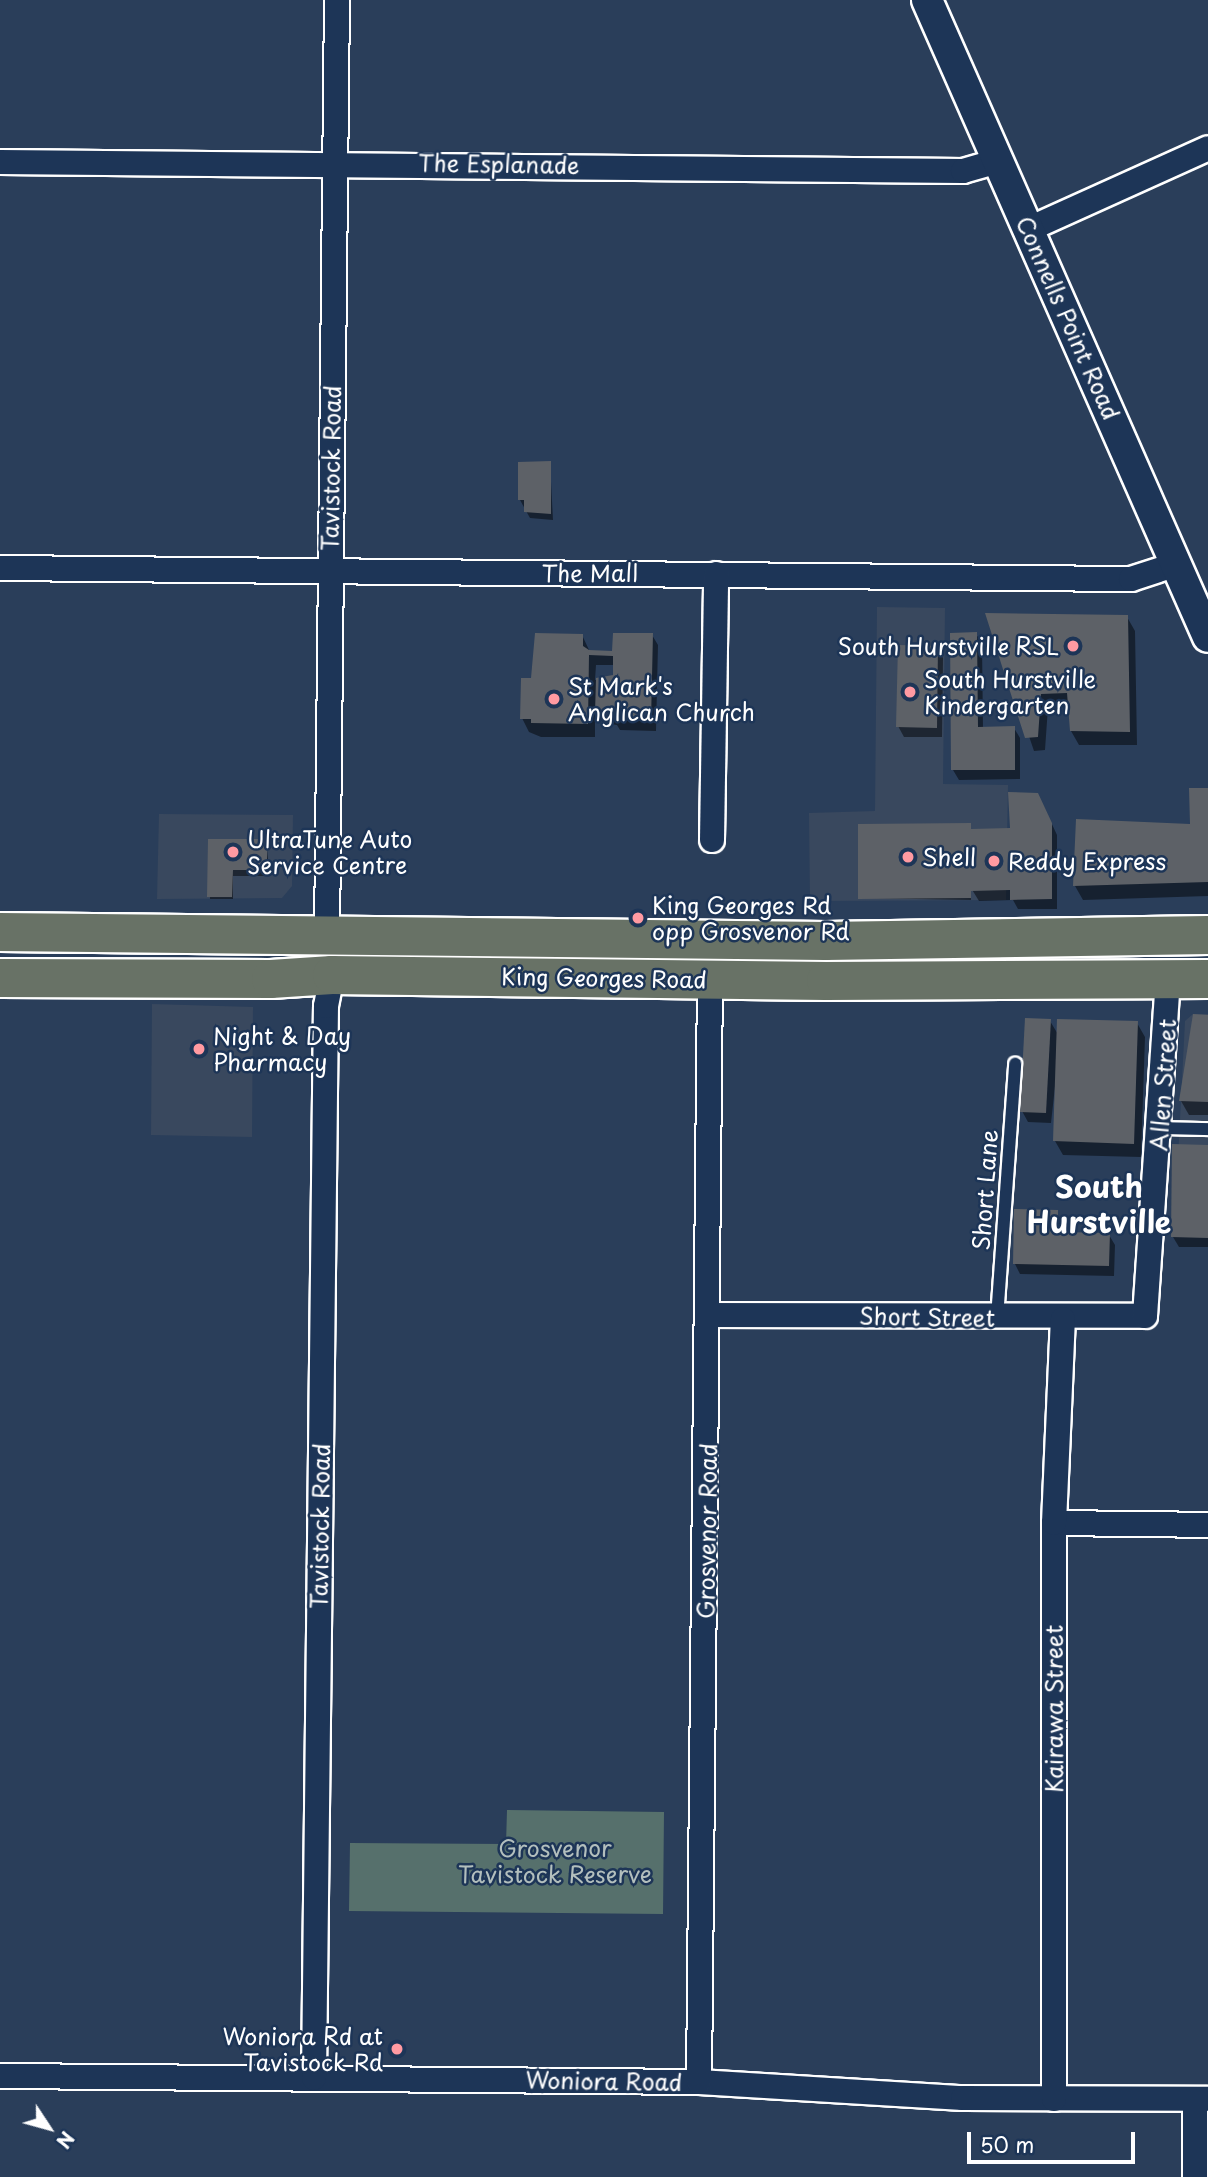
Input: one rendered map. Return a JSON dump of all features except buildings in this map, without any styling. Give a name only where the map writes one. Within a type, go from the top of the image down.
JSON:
[{"type":"highway","name":"King Georges Road","points":[[6,935],[858,942],[1208,935]]},
{"type":"highway","name":"King Georges Road","points":[[0,978],[271,979],[332,975],[710,980],[1208,979]]},
{"type":"street","name":"Tavistock Road","points":[[327,937],[338,0]]},
{"type":"street","name":"Connells Point Road","points":[[927,0],[1208,637]]},
{"type":"street","points":[[1029,229],[1208,148]]},
{"type":"street","name":"The Esplanade","points":[[0,162],[337,162],[963,172],[997,161]]},
{"type":"street","name":"The Mall","points":[[0,568],[1131,579],[1177,564]]},
{"type":"street","points":[[712,840],[716,574]]},
{"type":"street","name":"Tavistock Road","points":[[314,2078],[326,1006],[332,975]]},
{"type":"street","name":"Allen Street","points":[[1145,1316],[1160,1128],[1168,979]]},
{"type":"street","name":"Grosvenor Road","points":[[699,2082],[710,1315],[710,980]]},
{"type":"street","name":"Short Street","points":[[710,1315],[1063,1320],[1145,1316]]},
{"type":"street","name":"Kairawa Street","points":[[1054,2099],[1054,1523],[1063,1320]]},
{"type":"street","points":[[1054,1523],[1208,1525]]},
{"type":"street","name":"Woniora Road","points":[[0,2076],[699,2082],[891,2095],[1201,2099]]},
{"type":"street","points":[[1195,2177],[1201,2099]]},
{"type":"lane","name":"Short Lane","points":[[997,1318],[1015,1064]]},
{"type":"lane","points":[[1160,1128],[1208,1129]]},
{"type":"shaded area","points":[[877,607],[945,608],[943,784],[1008,785],[1006,900],[810,901],[809,813],[875,811]]},
{"type":"shaded area","points":[[159,814],[293,815],[292,886],[282,898],[157,899]]},
{"type":"shaded area","points":[[152,1004],[253,1007],[252,1137],[151,1135]]},
{"type":"shaded area","points":[[1193,1014],[1208,1014],[1208,1179],[1177,1179],[1185,1021]]},
{"type":"green space","name":"Grosvenor Tavistock Reserve","points":[[507,1810],[664,1812],[663,1914],[349,1911],[350,1843],[506,1844]]},
{"type":"place","name":"South Hurstville RSL","points":[[1073,646]]},
{"type":"place","name":"South Hurstville Kindergarten","points":[[910,692]]},
{"type":"place","name":"St Mark's Anglican Church","points":[[554,699]]},
{"type":"place","name":"UltraTune Auto Service Centre","points":[[233,852]]},
{"type":"place","name":"Shell","points":[[908,857]]},
{"type":"place","name":"Reddy Express","points":[[994,861]]},
{"type":"place","name":"King Georges Rd opp Grosvenor Rd","points":[[638,918]]},
{"type":"place","name":"Night & Day Pharmacy","points":[[199,1049]]},
{"type":"place","name":"Woniora Rd at Tavistock Rd","points":[[397,2049]]},
{"type":"district","name":"South Hurstville","points":[[1099,1203]]}]
